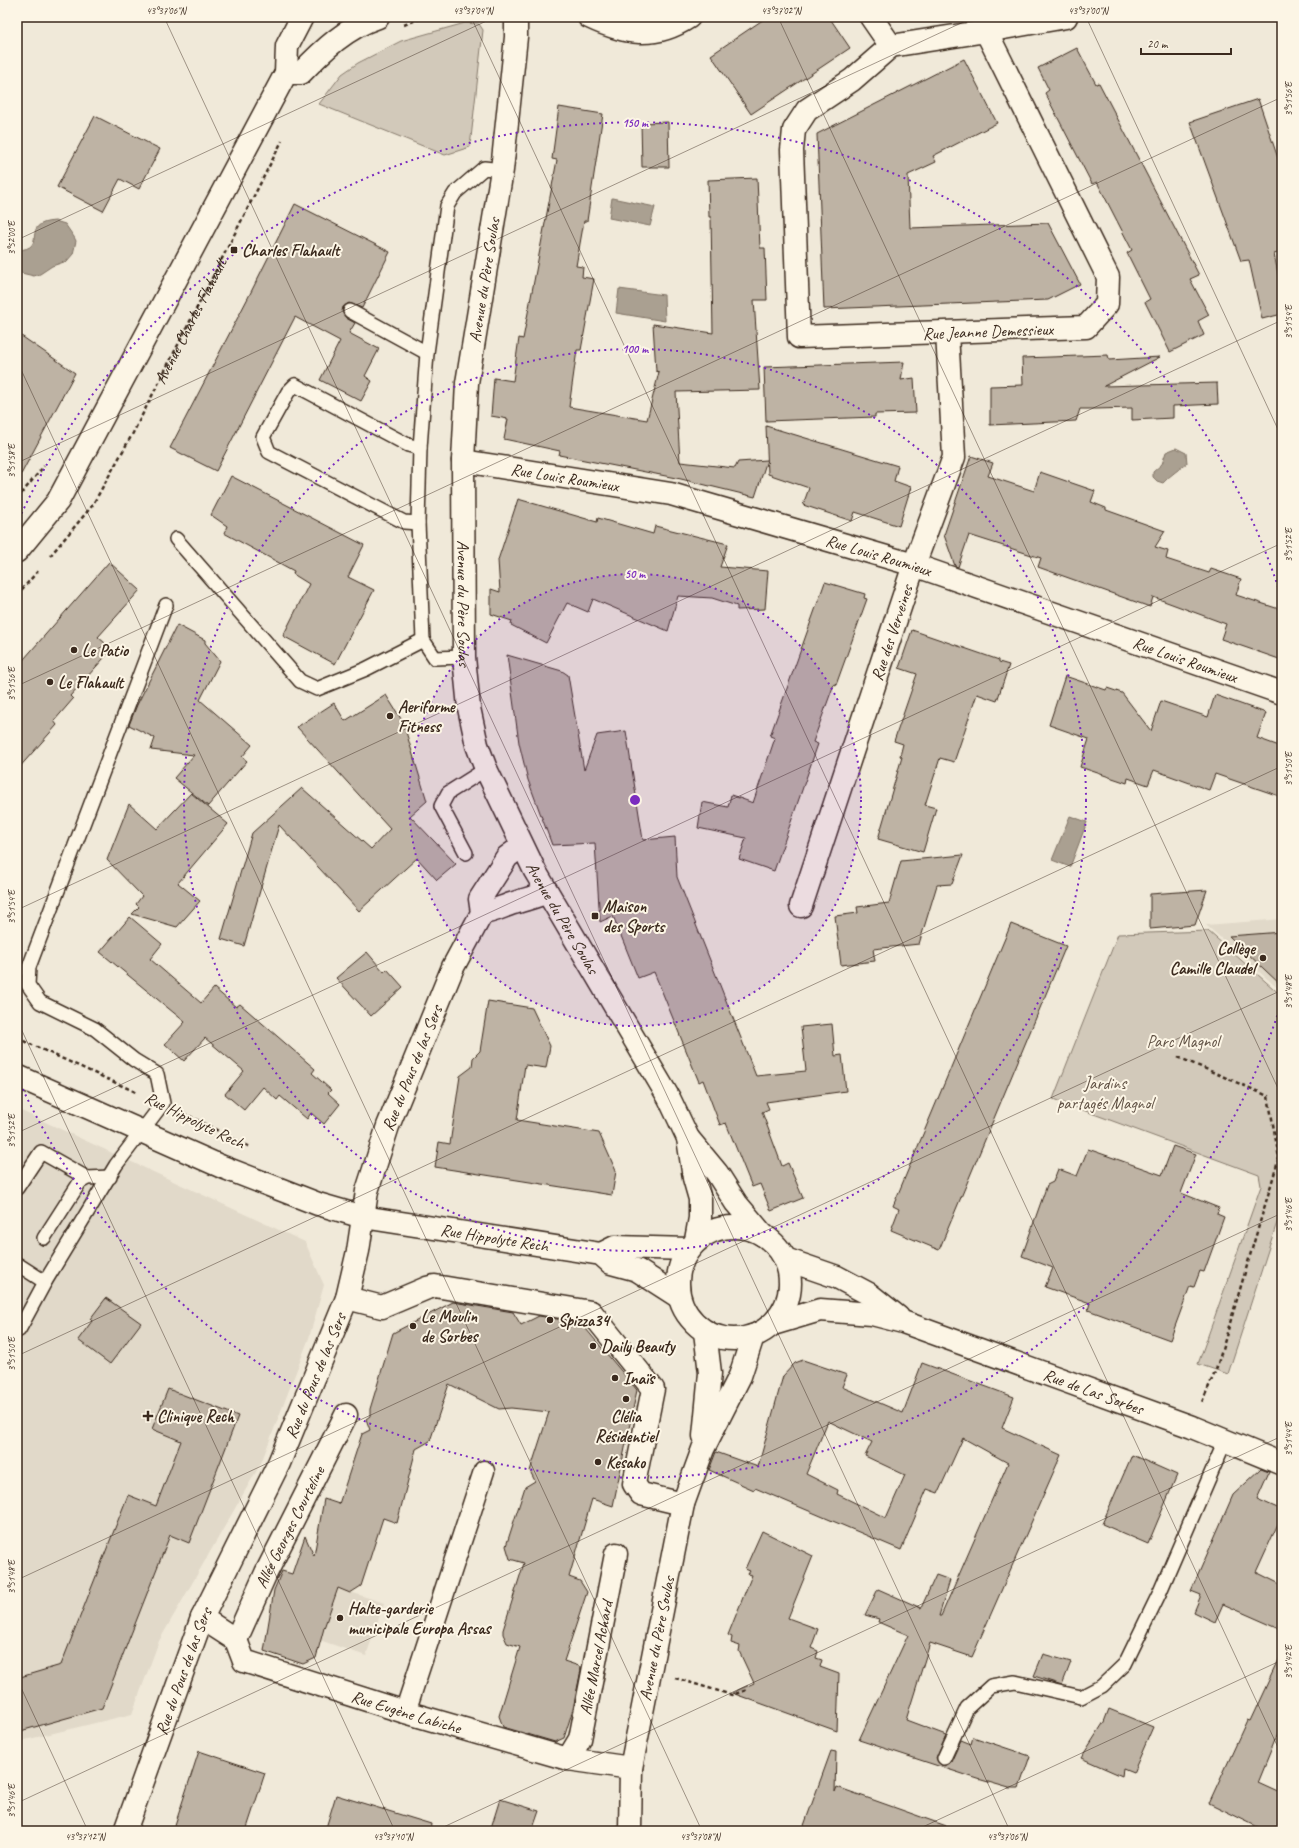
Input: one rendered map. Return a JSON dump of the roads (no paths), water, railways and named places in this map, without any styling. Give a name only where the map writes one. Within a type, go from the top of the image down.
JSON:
[{"type":"street","name":"Avenue Charles Flahault","points":[[17,550],[58,501],[286,73],[286,46],[302,17]]},
{"type":"street","points":[[286,73],[301,73],[327,46],[348,32],[378,17]]},
{"type":"street","name":"Avenue du Père Soulas","points":[[516,17],[514,56],[502,170],[467,383],[463,461],[464,656],[469,708],[477,745],[486,769],[522,846],[547,892],[668,1098],[688,1138],[717,1173],[736,1203],[763,1235]]},
{"type":"street","points":[[589,17],[633,33],[659,31],[689,17]]},
{"type":"street","points":[[871,17],[891,46],[1066,17]]},
{"type":"street","name":"Rue Jeanne Demessieux","points":[[891,46],[852,80],[807,110],[794,130],[792,150],[799,337],[1086,327],[1107,304],[1108,277],[986,31]]},
{"type":"street","name":"Rue des Verveines","points":[[801,906],[914,565],[954,457],[947,333]]},
{"type":"street","name":"Rue Louis Roumieux","points":[[463,461],[672,494],[914,565],[1282,693]]},
{"type":"street","name":"Rue du Pous de las Sers","points":[[125,1831],[202,1618],[279,1463],[347,1298],[358,1251],[370,1179],[388,1126],[453,967],[482,913],[480,899],[507,857],[522,846]]},
{"type":"street","points":[[482,913],[493,912],[515,903],[533,899],[547,892]]},
{"type":"street","name":"Rue Hippolyte Rech","points":[[17,1076],[220,1166],[318,1204],[363,1217],[601,1254],[611,1263],[637,1270],[679,1298]]},
{"type":"street","name":"Avenue du Père Soulas","points":[[688,1138],[694,1178],[700,1199],[700,1218],[692,1245]]},
{"type":"street","points":[[729,1227],[747,1228],[763,1235],[776,1245],[785,1259],[790,1276],[790,1293],[784,1310],[773,1324],[764,1331],[753,1336],[736,1340],[720,1338],[705,1332],[685,1311],[679,1298],[677,1281],[681,1264],[692,1245],[711,1231],[729,1227]]},
{"type":"street","name":"Rue Hippolyte Rech","points":[[601,1254],[615,1247],[692,1245]]},
{"type":"street","name":"Rue de Las Sorbes","points":[[785,1259],[837,1277],[856,1287],[869,1294],[903,1322]]},
{"type":"street","points":[[347,1298],[382,1307],[435,1286],[591,1312],[653,1389],[634,1484],[641,1494],[683,1504]]},
{"type":"street","name":"Rue de Las Sorbes","points":[[773,1324],[820,1310],[872,1314],[903,1322],[1192,1427],[1282,1464]]},
{"type":"street","name":"Avenue du Père Soulas","points":[[703,1448],[710,1373],[705,1332]]},
{"type":"street","name":"Avenue du Père Soulas","points":[[630,1831],[632,1768],[683,1504],[703,1448],[740,1376],[753,1336]]},
{"type":"street","name":"Allée Georges Courteline","points":[[236,1640],[266,1573],[346,1415]]},
{"type":"street","points":[[405,1712],[484,1470]]},
{"type":"street","name":"Allée Marcel Achard","points":[[568,1759],[580,1739],[616,1554]]},
{"type":"street","points":[[202,1618],[236,1640]]},
{"type":"street","name":"Rue Eugène Labiche","points":[[236,1640],[244,1661],[405,1712],[568,1759],[632,1768]]},
{"type":"lane","points":[[464,656],[435,658],[423,640],[418,524],[420,448],[427,353],[447,206],[454,193],[484,168],[502,170]]},
{"type":"lane","points":[[350,311],[427,353]]},
{"type":"lane","points":[[418,524],[404,522],[268,452],[263,437],[288,392],[295,385],[408,445],[420,448]]},
{"type":"lane","points":[[176,539],[300,681],[317,689],[366,669],[423,640]]},
{"type":"lane","points":[[19,1330],[45,1282],[116,1165],[163,1103],[157,1074],[134,1060],[95,1029],[40,1002],[28,985],[28,968],[166,605]]},
{"type":"lane","points":[[466,853],[441,806],[448,793],[486,769]]},
{"type":"lane","points":[[17,1188],[41,1152],[87,1178]]},
{"type":"lane","points":[[44,1238],[80,1182],[87,1178],[110,1177]]},
{"type":"lane","points":[[17,1264],[45,1282]]},
{"type":"lane","points":[[944,1758],[967,1708],[990,1686],[1015,1682],[1081,1697],[1102,1686],[1125,1664],[1159,1594],[1225,1441]]},
{"type":"place","name":"Charles Flahault","points":[[234,250]]},
{"type":"place","name":"Le Patio","points":[[74,650]]},
{"type":"place","name":"Le Flahault","points":[[50,682]]},
{"type":"place","name":"Aeriforme Fitness","points":[[390,716]]},
{"type":"place","name":"Maison des Sports","points":[[595,916]]},
{"type":"place","name":"Collège Camille Claudel","points":[[1263,958]]},
{"type":"place","name":"Spizza34","points":[[550,1320]]},
{"type":"place","name":"Le Moulin de Sorbes","points":[[413,1326]]},
{"type":"place","name":"Daily Beauty","points":[[593,1346]]},
{"type":"place","name":"Inaïs","points":[[615,1378]]},
{"type":"place","name":"Clélia Résidentiel","points":[[626,1399]]},
{"type":"place","name":"Clinique Rech","points":[[148,1416]]},
{"type":"place","name":"Kesako","points":[[598,1462]]},
{"type":"place","name":"Halte-garderie municipale Europa Assas","points":[[340,1618]]},
{"type":"park label","name":"Parc Magnol","points":[[1183,1041]]},
{"type":"park label","name":"Jardins partagés Magnol","points":[[1105,1093]]}]
